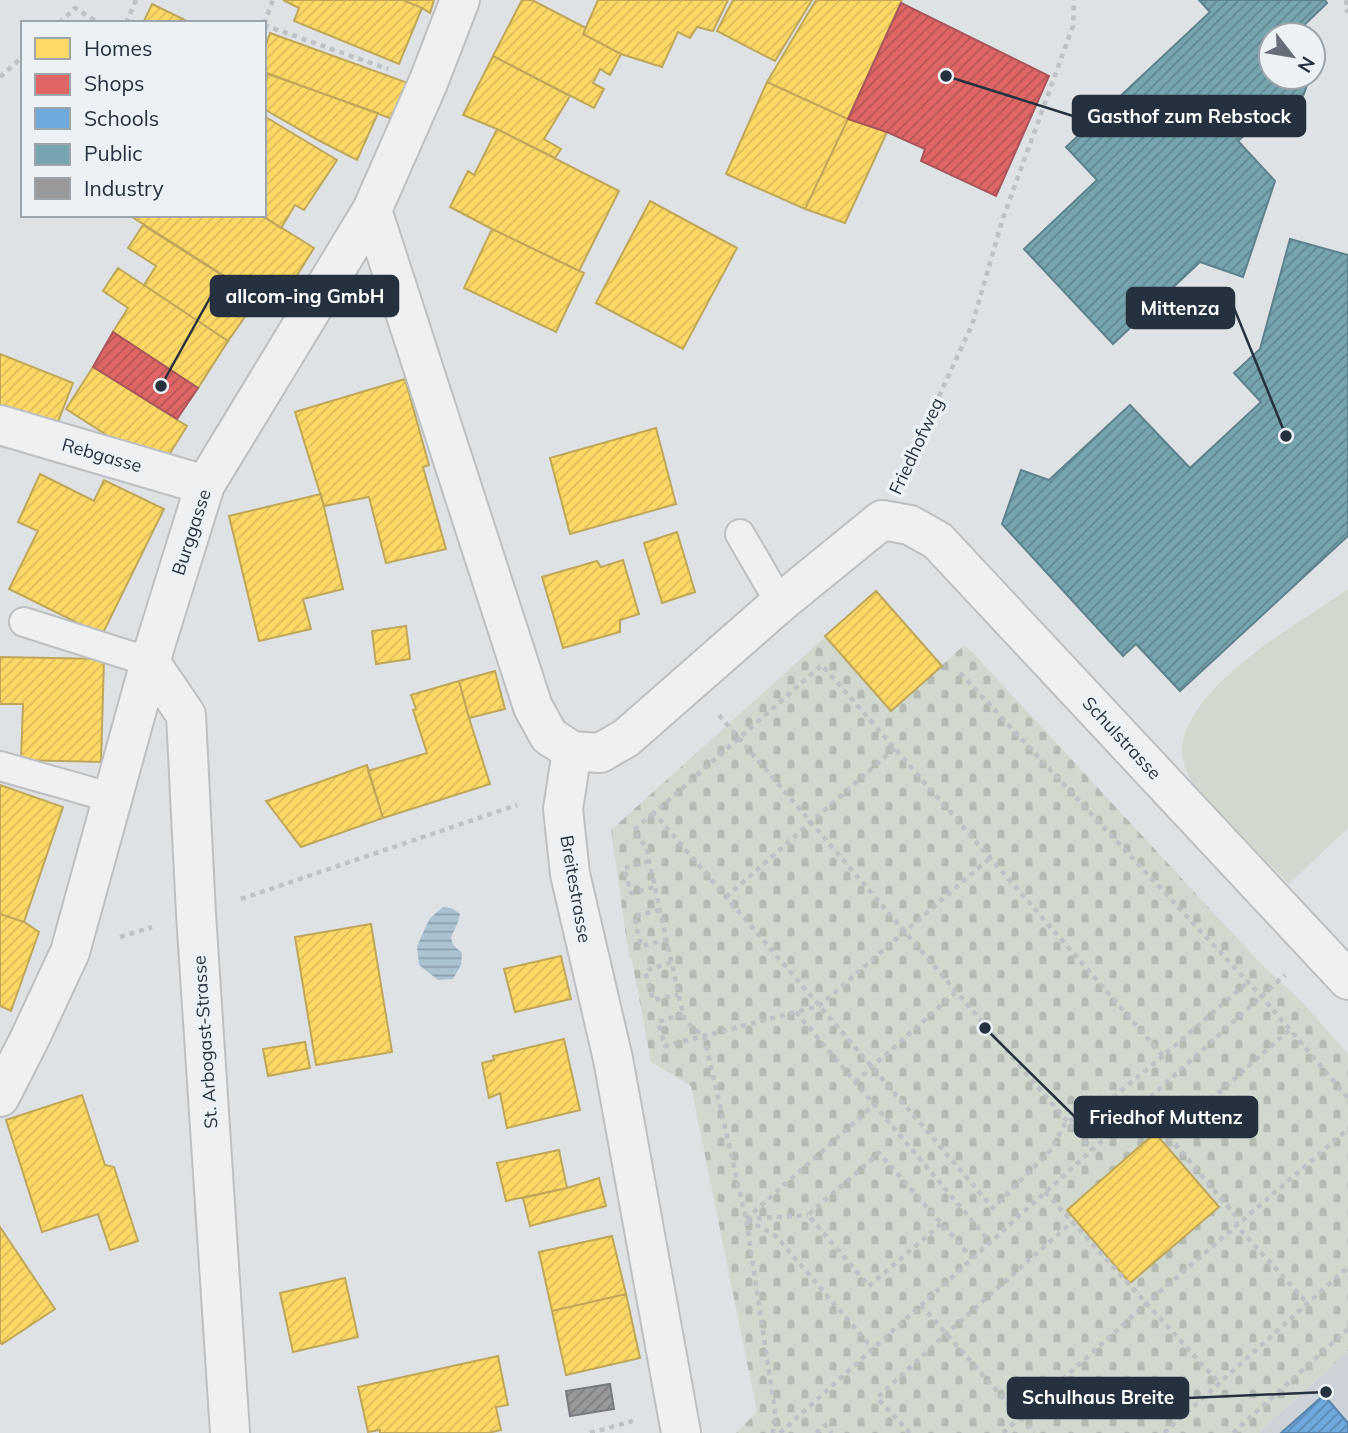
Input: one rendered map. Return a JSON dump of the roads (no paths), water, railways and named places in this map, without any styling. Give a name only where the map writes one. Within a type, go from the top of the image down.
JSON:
[{"type":"street","name":"Burggasse","points":[[0,1097],[70,952],[150,662],[205,485],[372,210],[428,83],[460,0]]},
{"type":"street","points":[[372,210],[533,707],[550,736],[572,751],[600,753],[626,738],[780,603]]},
{"type":"street","name":"Rebgasse","points":[[0,425],[205,485]]},
{"type":"street","name":"Schulstrasse","points":[[780,603],[882,520],[910,525],[938,541],[1348,980]]},
{"type":"street","name":"St. Arbogast-Strasse","points":[[150,662],[186,716],[196,914],[230,1433]]},
{"type":"street","name":"Breitestrasse","points":[[572,751],[563,808],[570,874],[613,1059],[681,1433]]},
{"type":"lane","points":[[740,534],[780,603]]},
{"type":"lane","points":[[24,622],[150,662]]},
{"type":"lane","points":[[0,766],[113,798]]},
{"type":"water","points":[[443,907],[452,908],[460,914],[451,937],[453,945],[462,953],[461,965],[453,979],[438,980],[419,965],[417,946],[430,918]]},
{"type":"place","name":"Gasthof zum Rebstock","points":[[946,76]]},
{"type":"place","name":"allcom-ing GmbH","points":[[161,386]]},
{"type":"place","name":"Mittenza","points":[[1286,436]]},
{"type":"place","name":"Friedhof Muttenz","points":[[985,1028]]},
{"type":"place","name":"Schulhaus Breite","points":[[1326,1392]]}]
